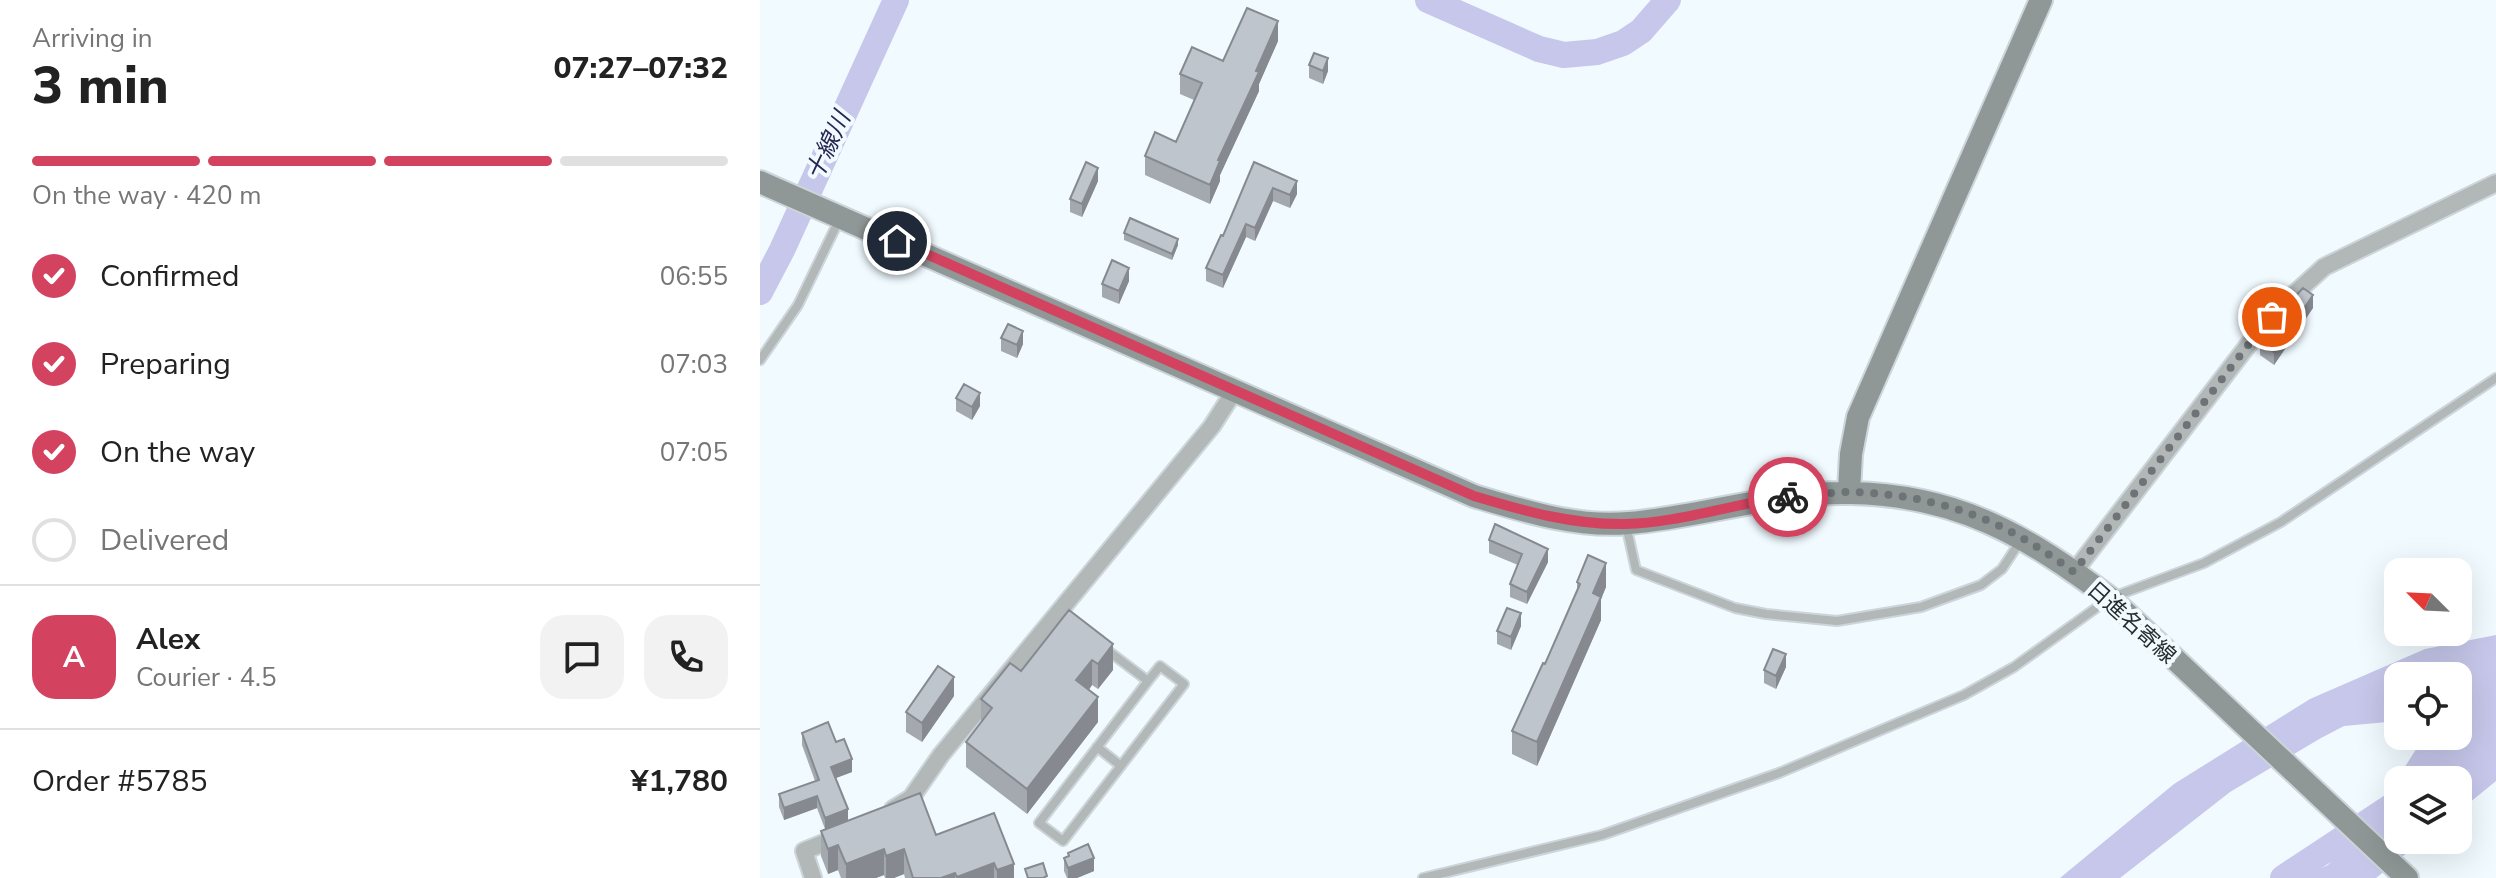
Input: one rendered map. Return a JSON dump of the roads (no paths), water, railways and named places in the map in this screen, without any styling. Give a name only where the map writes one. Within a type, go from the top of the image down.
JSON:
[{"type":"main road","points":[[1849,492],[1851,454],[1858,417],[2041,0]]},
{"type":"main road","name":"日進名寄線","points":[[761,182],[1474,496],[1523,511],[1576,522],[1626,524],[1784,498],[1849,492],[1903,497],[1940,505],[1989,522],[2022,538],[2110,598],[2407,878]]},
{"type":"street","points":[[2074,572],[2255,336],[2290,298],[2324,267],[2496,183]]},
{"type":"street","points":[[813,878],[804,851],[868,824],[911,798],[941,755],[1064,617],[1212,426],[1235,390]]},
{"type":"lane","points":[[760,360],[798,305],[832,213]]},
{"type":"lane","points":[[1423,878],[1602,835],[1779,773],[1964,695],[2014,667],[2110,598],[2204,563],[2281,522],[2496,378]]},
{"type":"lane","points":[[1626,524],[1636,570],[1735,608],[1837,621],[1921,607],[1981,585],[2002,569],[2022,538]]},
{"type":"lane","points":[[1103,647],[1148,681]]},
{"type":"lane","points":[[1160,666],[1184,684],[1063,841],[1039,823],[1148,681],[1160,666]]},
{"type":"lane","points":[[1097,747],[1121,766]]},
{"type":"water","points":[[2496,635],[2496,781],[2472,801],[2472,766],[2405,766],[2415,750],[2472,750],[2472,662],[2395,662],[2425,649],[2472,646],[2472,640]]},
{"type":"water","points":[[2384,667],[2384,722],[2344,726],[2321,738],[2230,792],[2120,878],[2060,878],[2174,784],[2310,699]]},
{"type":"water","points":[[2384,799],[2384,854],[2406,854],[2376,878],[2300,878],[2328,865]]},
{"type":"waterway","name":"十線川","points":[[760,292],[896,0]]},
{"type":"waterway","name":"十線川","points":[[1428,0],[1539,49],[1564,55],[1597,52],[1623,43],[1641,31],[1668,0]]},
{"type":"waterway","points":[[2283,878],[2384,811]]}]
